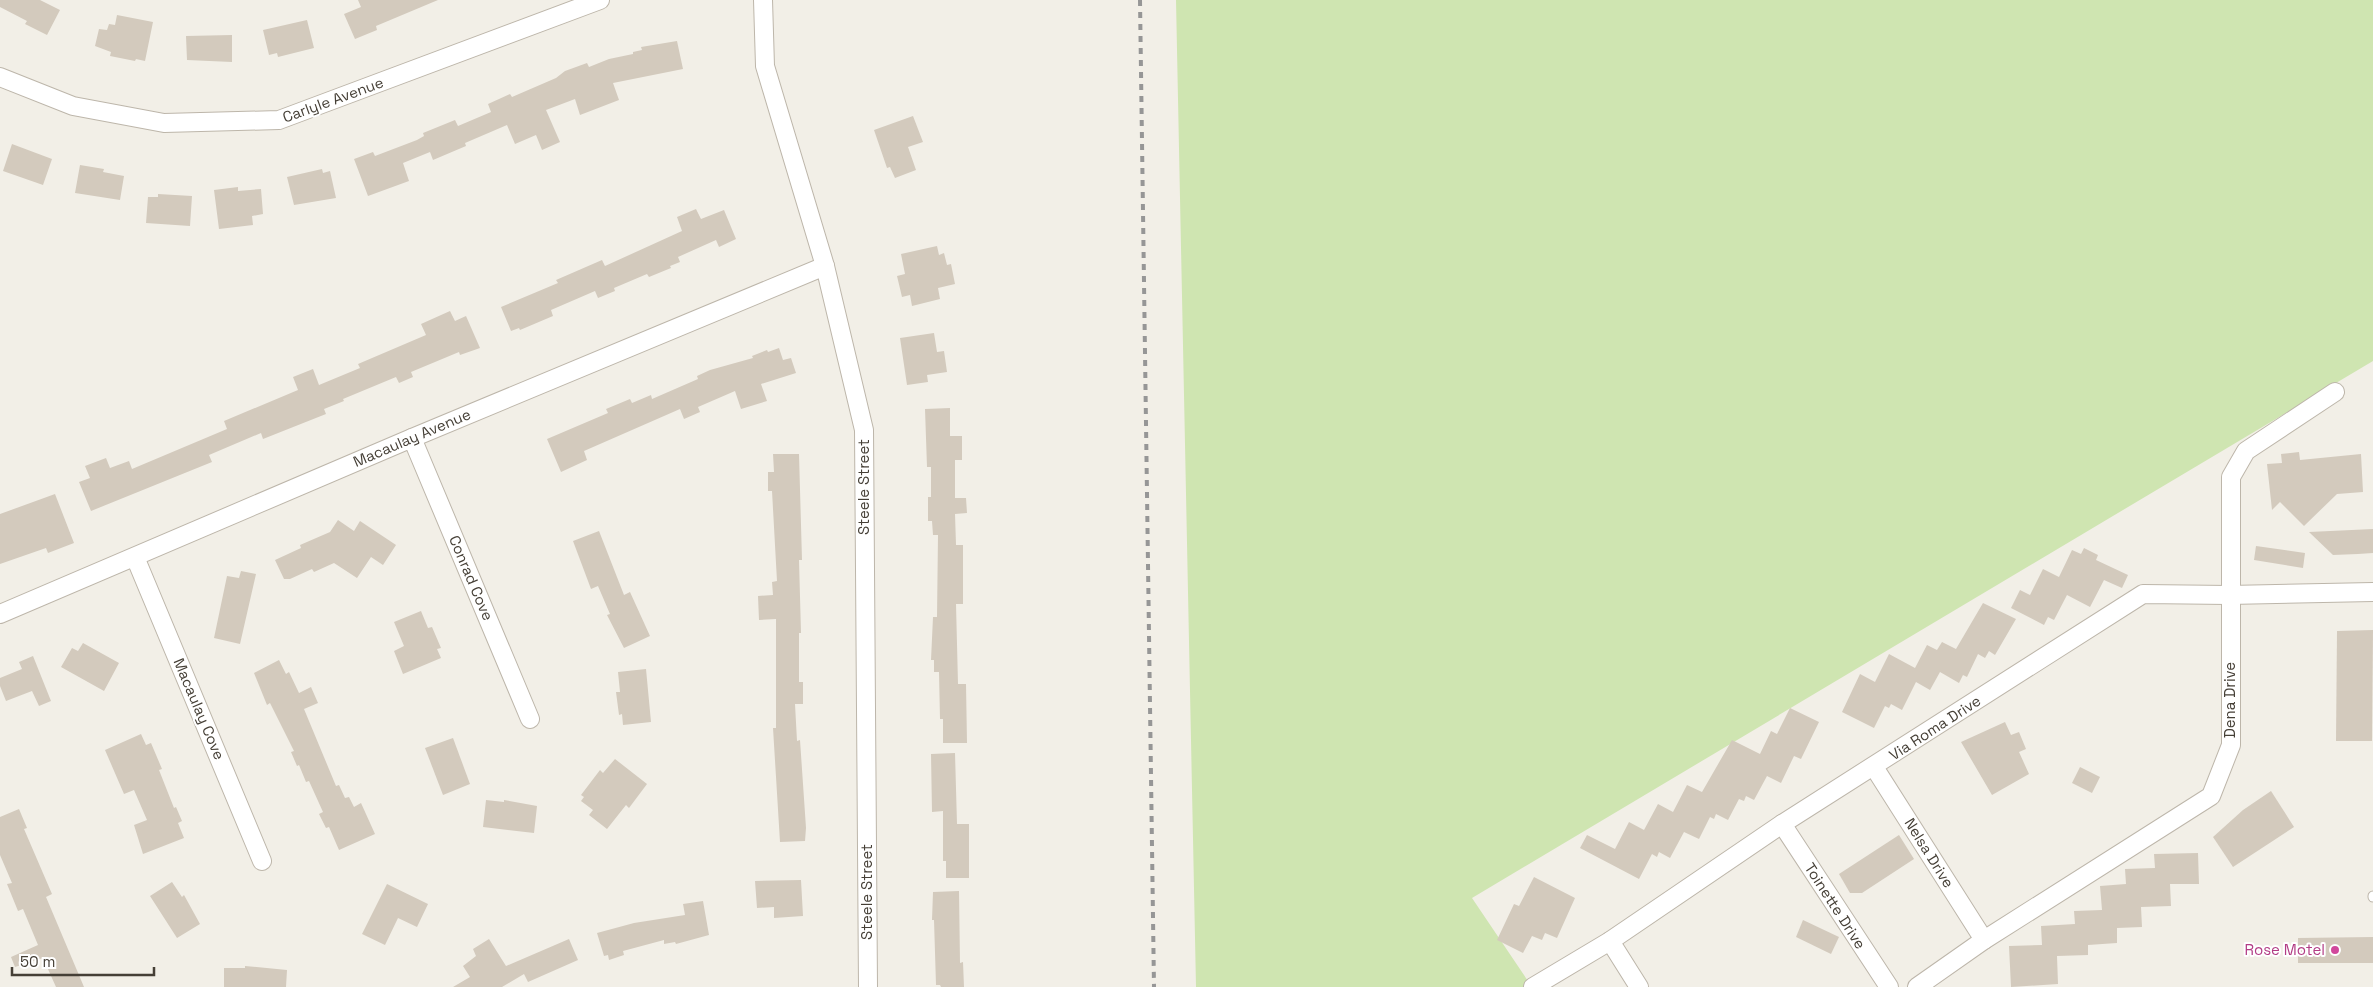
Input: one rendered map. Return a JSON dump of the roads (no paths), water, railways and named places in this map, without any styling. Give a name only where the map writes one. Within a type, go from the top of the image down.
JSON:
[{"type":"street","name":"Carlyle Avenue","points":[[0,77],[74,106],[164,123],[279,120],[600,0]]},
{"type":"street","name":"Steele Street","points":[[764,0],[765,66],[824,266],[864,430],[868,987]]},
{"type":"street","name":"Macaulay Avenue","points":[[0,614],[412,438],[824,266]]},
{"type":"street","name":"Dena Drive","points":[[1917,987],[1984,940],[2211,796],[2231,745],[2229,596],[2231,477],[2246,451],[2335,392]]},
{"type":"street","name":"Conrad Cove","points":[[412,438],[530,719]]},
{"type":"street","name":"Macaulay Cove","points":[[135,557],[262,861]]},
{"type":"street","name":"Via Roma Drive","points":[[1533,987],[1610,942],[1782,824],[2143,594],[2229,596],[2373,592]]},
{"type":"street","name":"Nelsa Drive","points":[[1874,767],[1984,940]]},
{"type":"street","name":"Toinette Drive","points":[[1782,824],[1889,987]]},
{"type":"street","points":[[1610,942],[1640,987]]},
{"type":"railway","points":[[1140,0],[1154,987]]},
{"type":"place","name":"Rose Motel","points":[[2335,950]]}]
